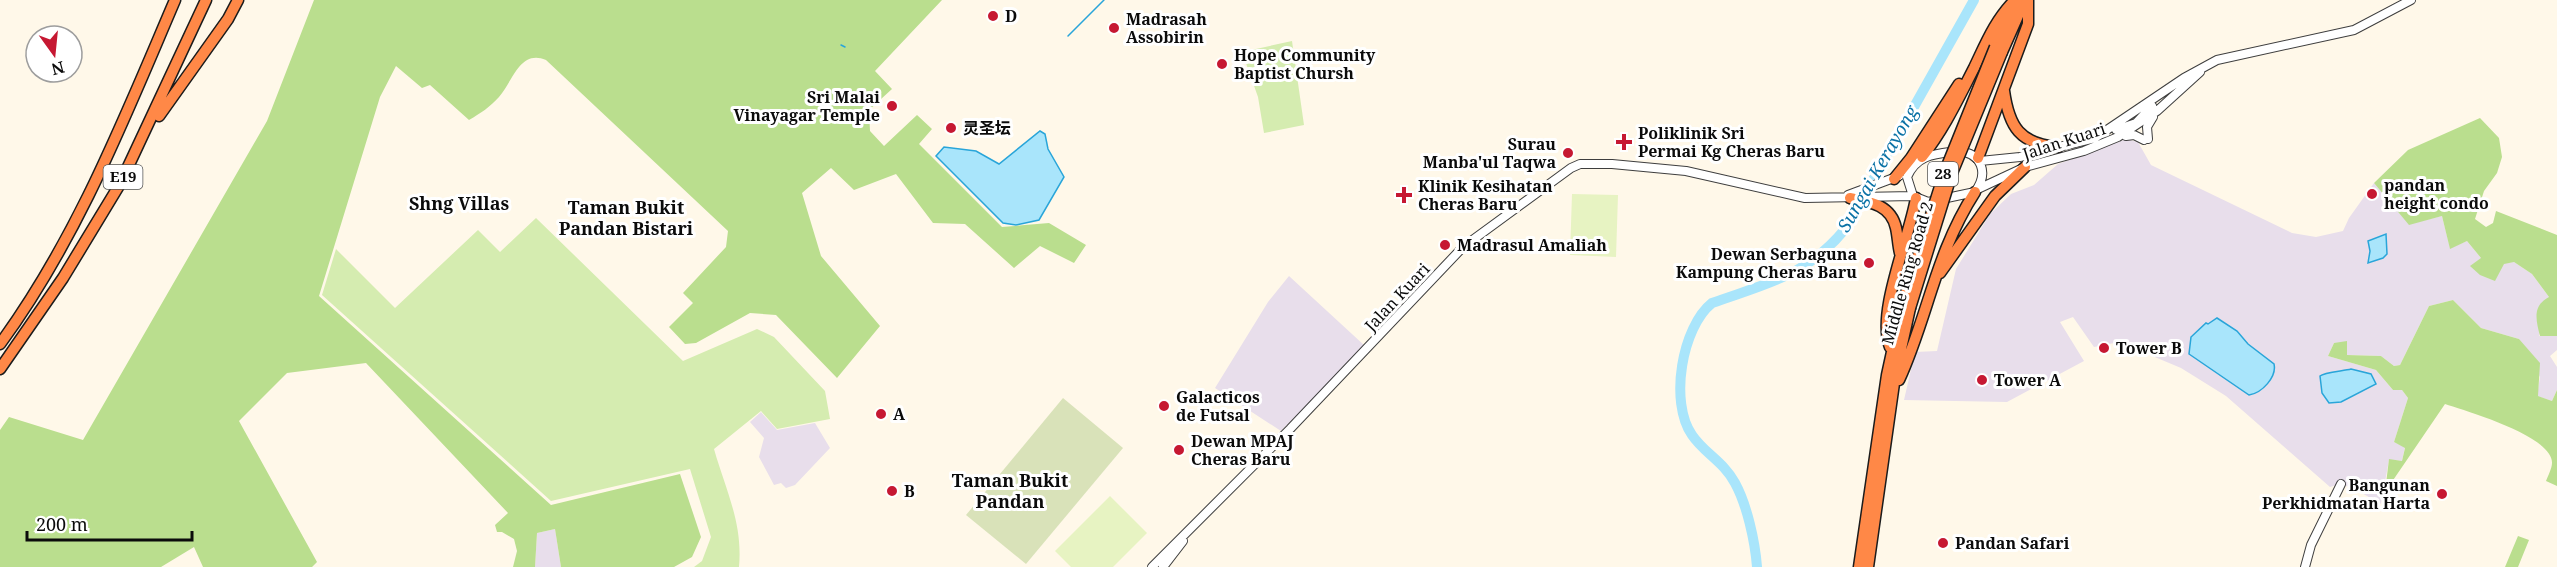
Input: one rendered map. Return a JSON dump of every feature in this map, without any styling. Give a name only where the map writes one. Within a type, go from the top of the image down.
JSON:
[{"type":"highway","name":"E19","points":[[0,343],[10,331],[67,238],[98,180],[176,0]]},
{"type":"highway","name":"E19","points":[[0,369],[63,278],[120,184],[206,0]]},
{"type":"highway","points":[[144,136],[228,19],[238,0]]},
{"type":"highway","points":[[1922,157],[1940,134],[1999,16],[2015,0]]},
{"type":"highway","name":"Middle Ring Road 2","points":[[1859,567],[1891,350],[2015,0]]},
{"type":"highway","points":[[1979,160],[2028,24],[2026,0]]},
{"type":"highway","name":"Middle Ring Road 2","points":[[1999,49],[2026,0]]},
{"type":"highway","points":[[1894,179],[1978,60]]},
{"type":"highway","points":[[2004,91],[2009,117],[2018,130],[2035,143],[2058,147]]},
{"type":"highway","points":[[1930,289],[1995,196],[2025,167]]},
{"type":"highway","points":[[1893,394],[1908,360],[1930,289],[1951,236],[1976,191]]},
{"type":"highway","points":[[1891,350],[1886,328],[1915,197]]},
{"type":"highway","points":[[1846,198],[1873,200],[1893,217],[1901,256]]},
{"type":"highway","name":"Middle Ring Road 2","points":[[1868,567],[1906,307]]},
{"type":"street","name":"Jalan Kuari","points":[[1979,160],[2020,157],[2095,138],[2208,64],[2355,30],[2410,0]]},
{"type":"street","name":"Jalan Kuari","points":[[1976,191],[2025,167],[2084,151],[2118,137],[2157,111],[2208,64]]},
{"type":"street","points":[[2095,138],[2137,125],[2163,94]]},
{"type":"street","points":[[2118,137],[2131,135],[2146,139],[2147,128],[2157,111]]},
{"type":"street","points":[[1873,200],[1890,195],[1915,197],[1933,202],[1976,191],[1981,172],[1979,160],[1968,152],[1958,151],[1922,157],[1910,170],[1908,184],[1915,197]]},
{"type":"street","name":"Jalan Kuari","points":[[1152,567],[1463,248],[1571,168],[1580,164],[1612,164],[1686,171],[1805,198],[1846,198],[1861,190],[1881,185],[1910,170]]},
{"type":"street","points":[[2305,567],[2311,545],[2341,484]]},
{"type":"street","name":"Jalan Kuari","points":[[1163,567],[1190,530]]},
{"type":"shaded area","points":[[2126,139],[2138,142],[2151,165],[2292,233],[2316,237],[2343,231],[2349,218],[2374,183],[2409,224],[2442,216],[2450,248],[2467,241],[2481,258],[2504,263],[2514,262],[2532,274],[2549,297],[2539,336],[2557,336],[2557,350],[2550,356],[2557,367],[2557,390],[2552,401],[2537,396],[2540,377],[2519,339],[2481,328],[2453,300],[2429,306],[2400,365],[2394,366],[2381,356],[2347,355],[2334,343],[2328,356],[2376,370],[2393,390],[2402,390],[2408,398],[2394,442],[2405,447],[2402,461],[2389,460],[2381,504],[2353,488],[2340,484],[2330,487],[2226,396],[2181,368],[2119,342],[2094,347],[2073,317],[2060,322],[2084,361],[2007,402],[1904,400],[1915,352],[1937,351],[1956,269],[1990,214],[2011,194],[2034,185],[2058,164]]},
{"type":"shaded area","points":[[1289,276],[1365,346],[1281,431],[1215,388],[1268,302]]},
{"type":"shaded area","points":[[761,412],[777,430],[815,423],[830,448],[795,485],[786,488],[781,483],[774,485],[759,457],[764,438],[750,422]]},
{"type":"shaded area","points":[[555,529],[561,567],[535,567],[537,533]]},
{"type":"green space","points":[[314,0],[942,0],[875,71],[892,89],[869,110],[870,131],[884,146],[917,115],[932,129],[919,144],[1002,227],[1049,223],[1086,245],[1074,263],[1040,246],[1014,268],[965,224],[933,223],[896,174],[854,190],[831,168],[802,193],[821,256],[880,326],[837,378],[776,315],[750,313],[696,343],[685,344],[669,327],[693,303],[683,293],[726,247],[728,231],[546,60],[537,58],[523,63],[496,101],[469,120],[430,85],[422,88],[396,66],[380,97],[319,296],[551,505],[680,474],[701,537],[692,557],[674,567],[561,567],[555,529],[537,533],[535,567],[513,567],[517,551],[514,539],[502,532],[497,532],[495,525],[508,513],[366,363],[287,373],[239,421],[317,562],[312,567],[203,567],[194,547],[161,567],[0,567],[0,430],[9,417],[83,440],[267,121]]},
{"type":"green space","points":[[1292,41],[1304,125],[1264,133],[1258,97],[1242,52]]},
{"type":"green space","points":[[2480,118],[2499,138],[2502,157],[2497,173],[2484,191],[2475,219],[2486,227],[2493,223],[2496,211],[2557,235],[2557,336],[2540,336],[2538,309],[2549,297],[2532,274],[2514,262],[2504,264],[2495,281],[2480,275],[2470,266],[2481,258],[2467,241],[2450,249],[2442,216],[2409,225],[2374,183],[2408,150]]},
{"type":"green space","points":[[1572,194],[1618,195],[1616,257],[1570,255]]},
{"type":"green space","points":[[536,218],[683,361],[757,329],[774,337],[825,391],[830,419],[777,429],[761,411],[714,449],[736,521],[740,551],[739,567],[694,567],[702,561],[711,537],[690,469],[551,501],[322,295],[336,249],[395,308],[478,230],[500,252]]},
{"type":"green space","points":[[2453,300],[2481,328],[2519,339],[2540,363],[2538,396],[2552,401],[2557,390],[2557,486],[2546,481],[2552,463],[2549,453],[2539,443],[2507,426],[2445,404],[2385,492],[2389,459],[2402,461],[2405,448],[2394,442],[2408,398],[2402,390],[2393,390],[2376,370],[2328,356],[2334,343],[2347,341],[2347,355],[2381,356],[2394,366],[2400,365],[2429,306]]},
{"type":"green space","points":[[1063,398],[1123,448],[1026,564],[966,515]]},
{"type":"green space","points":[[1110,496],[1147,533],[1113,567],[1071,567],[1055,551]]},
{"type":"green space","points":[[2518,536],[2529,540],[2518,567],[2505,567]]},
{"type":"water","points":[[1040,131],[1045,134],[1048,149],[1064,177],[1039,220],[1016,225],[1003,223],[936,156],[944,147],[976,151],[999,164]]},
{"type":"water","points":[[2386,234],[2387,254],[2383,258],[2368,263],[2370,251],[2368,241]]},
{"type":"water","points":[[2217,318],[2237,331],[2248,344],[2274,364],[2273,374],[2268,384],[2254,394],[2249,395],[2189,354],[2191,337],[2206,323]]},
{"type":"water","points":[[2351,369],[2371,374],[2376,384],[2341,402],[2329,403],[2322,393],[2320,376]]},
{"type":"waterway","points":[[1068,36],[1104,0]]},
{"type":"waterway","name":"Sungai Kerayong","points":[[1757,567],[1750,524],[1735,483],[1725,469],[1692,435],[1685,421],[1680,385],[1686,347],[1693,329],[1712,303],[1769,283],[1801,268],[1831,244],[1846,228],[1974,0]]},
{"type":"waterway","points":[[841,45],[845,47]]},
{"type":"place","name":"D","points":[[993,16]]},
{"type":"place","name":"Madrasah Assobirin","points":[[1114,28]]},
{"type":"place","name":"Hope Community Baptist Chursh","points":[[1222,64]]},
{"type":"place","name":"Sri Malai Vinayagar Temple","points":[[892,106]]},
{"type":"place","name":"灵圣坛","points":[[951,128]]},
{"type":"place","name":"Poliklinik Sri Permai Kg Cheras Baru","points":[[1624,142]]},
{"type":"place","name":"Surau Manba'ul Taqwa","points":[[1568,153]]},
{"type":"place","name":"pandan height condo","points":[[2372,194]]},
{"type":"place","name":"Klinik Kesihatan Cheras Baru","points":[[1404,195]]},
{"type":"place","name":"Madrasul Amaliah","points":[[1445,245]]},
{"type":"place","name":"Dewan Serbaguna Kampung Cheras Baru","points":[[1869,263]]},
{"type":"place","name":"Tower B","points":[[2104,348]]},
{"type":"place","name":"Tower A","points":[[1982,380]]},
{"type":"place","name":"Galacticos de Futsal","points":[[1164,406]]},
{"type":"place","name":"A","points":[[881,414]]},
{"type":"place","name":"Dewan MPAJ Cheras Baru","points":[[1179,450]]},
{"type":"place","name":"B","points":[[892,491]]},
{"type":"place","name":"Bangunan Perkhidmatan Harta","points":[[2442,494]]},
{"type":"place","name":"Pandan Safari","points":[[1943,543]]},
{"type":"district","name":"Shng Villas","points":[[459,204]]},
{"type":"district","name":"Taman Bukit Pandan Bistari","points":[[626,218]]},
{"type":"district","name":"Taman Bukit Pandan","points":[[1010,491]]}]
